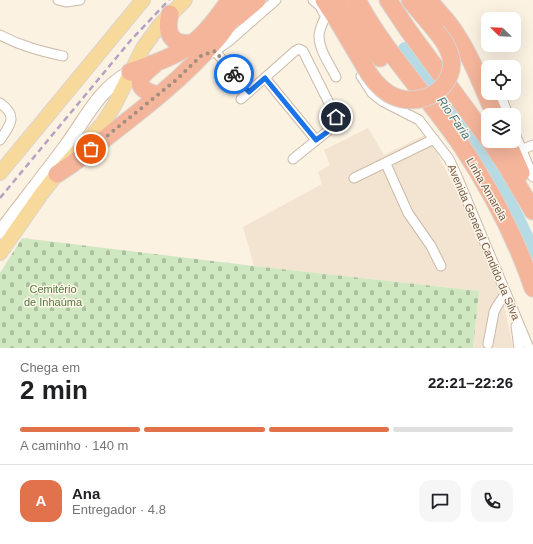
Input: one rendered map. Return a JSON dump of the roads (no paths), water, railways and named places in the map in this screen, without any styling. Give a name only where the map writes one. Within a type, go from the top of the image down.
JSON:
[{"type":"highway","points":[[203,50],[213,22],[230,0]]},
{"type":"highway","points":[[227,26],[243,0]]},
{"type":"highway","points":[[57,174],[72,164],[176,80],[227,26],[257,0]]},
{"type":"highway","points":[[337,0],[394,74],[408,89],[437,113]]},
{"type":"highway","name":"Linha Amarela","points":[[357,0],[377,33],[461,145],[498,206],[521,255],[533,288]]},
{"type":"highway","points":[[388,0],[408,30],[481,129]]},
{"type":"highway","points":[[325,8],[336,18],[372,79],[389,94],[408,100],[425,99],[434,94],[447,78],[451,70],[450,54],[436,31],[410,0]]},
{"type":"highway","points":[[428,0],[452,28],[462,43],[492,108]]},
{"type":"highway","points":[[170,14],[168,28],[172,38],[181,43],[203,50]]},
{"type":"highway","points":[[130,72],[178,52],[203,50]]},
{"type":"highway","points":[[158,95],[146,91],[141,86],[140,78],[145,71],[159,61]]},
{"type":"highway","points":[[495,148],[533,211]]},
{"type":"highway","points":[[510,148],[533,203]]},
{"type":"main road","points":[[0,173],[143,0]]},
{"type":"main road","points":[[0,253],[57,174],[103,123],[114,106],[130,72],[151,37],[170,14],[185,0]]},
{"type":"street","points":[[58,0],[66,2],[80,0]]},
{"type":"street","points":[[249,92],[203,50],[232,38],[276,0]]},
{"type":"street","name":"Avenida General Candido da Silva","points":[[313,0],[325,8],[358,71],[372,93],[382,101],[419,120],[449,159],[529,348]]},
{"type":"street","points":[[325,8],[318,38],[322,50],[336,77]]},
{"type":"street","points":[[0,35],[15,43],[30,48],[63,56]]},
{"type":"street","points":[[241,99],[295,51],[299,49],[303,51],[336,117],[336,122],[334,126],[293,159]]},
{"type":"street","points":[[0,232],[66,146],[102,94],[113,83],[130,72]]},
{"type":"street","points":[[265,78],[316,140]]},
{"type":"street","points":[[0,103],[11,113],[12,120],[0,140]]},
{"type":"street","points":[[354,178],[386,164],[434,139]]},
{"type":"street","points":[[533,145],[521,150],[533,177]]},
{"type":"street","points":[[386,164],[408,213],[431,246],[441,266]]},
{"type":"street","points":[[488,344],[494,312],[506,293]]},
{"type":"street","points":[[514,311],[519,348]]},
{"type":"waterway","name":"Rio Faria","points":[[405,49],[497,179],[533,252]]},
{"type":"railway","points":[[0,198],[131,40],[169,0]]},
{"type":"park label","name":"Cemitério de Inhaúma","points":[[53,295]]}]
